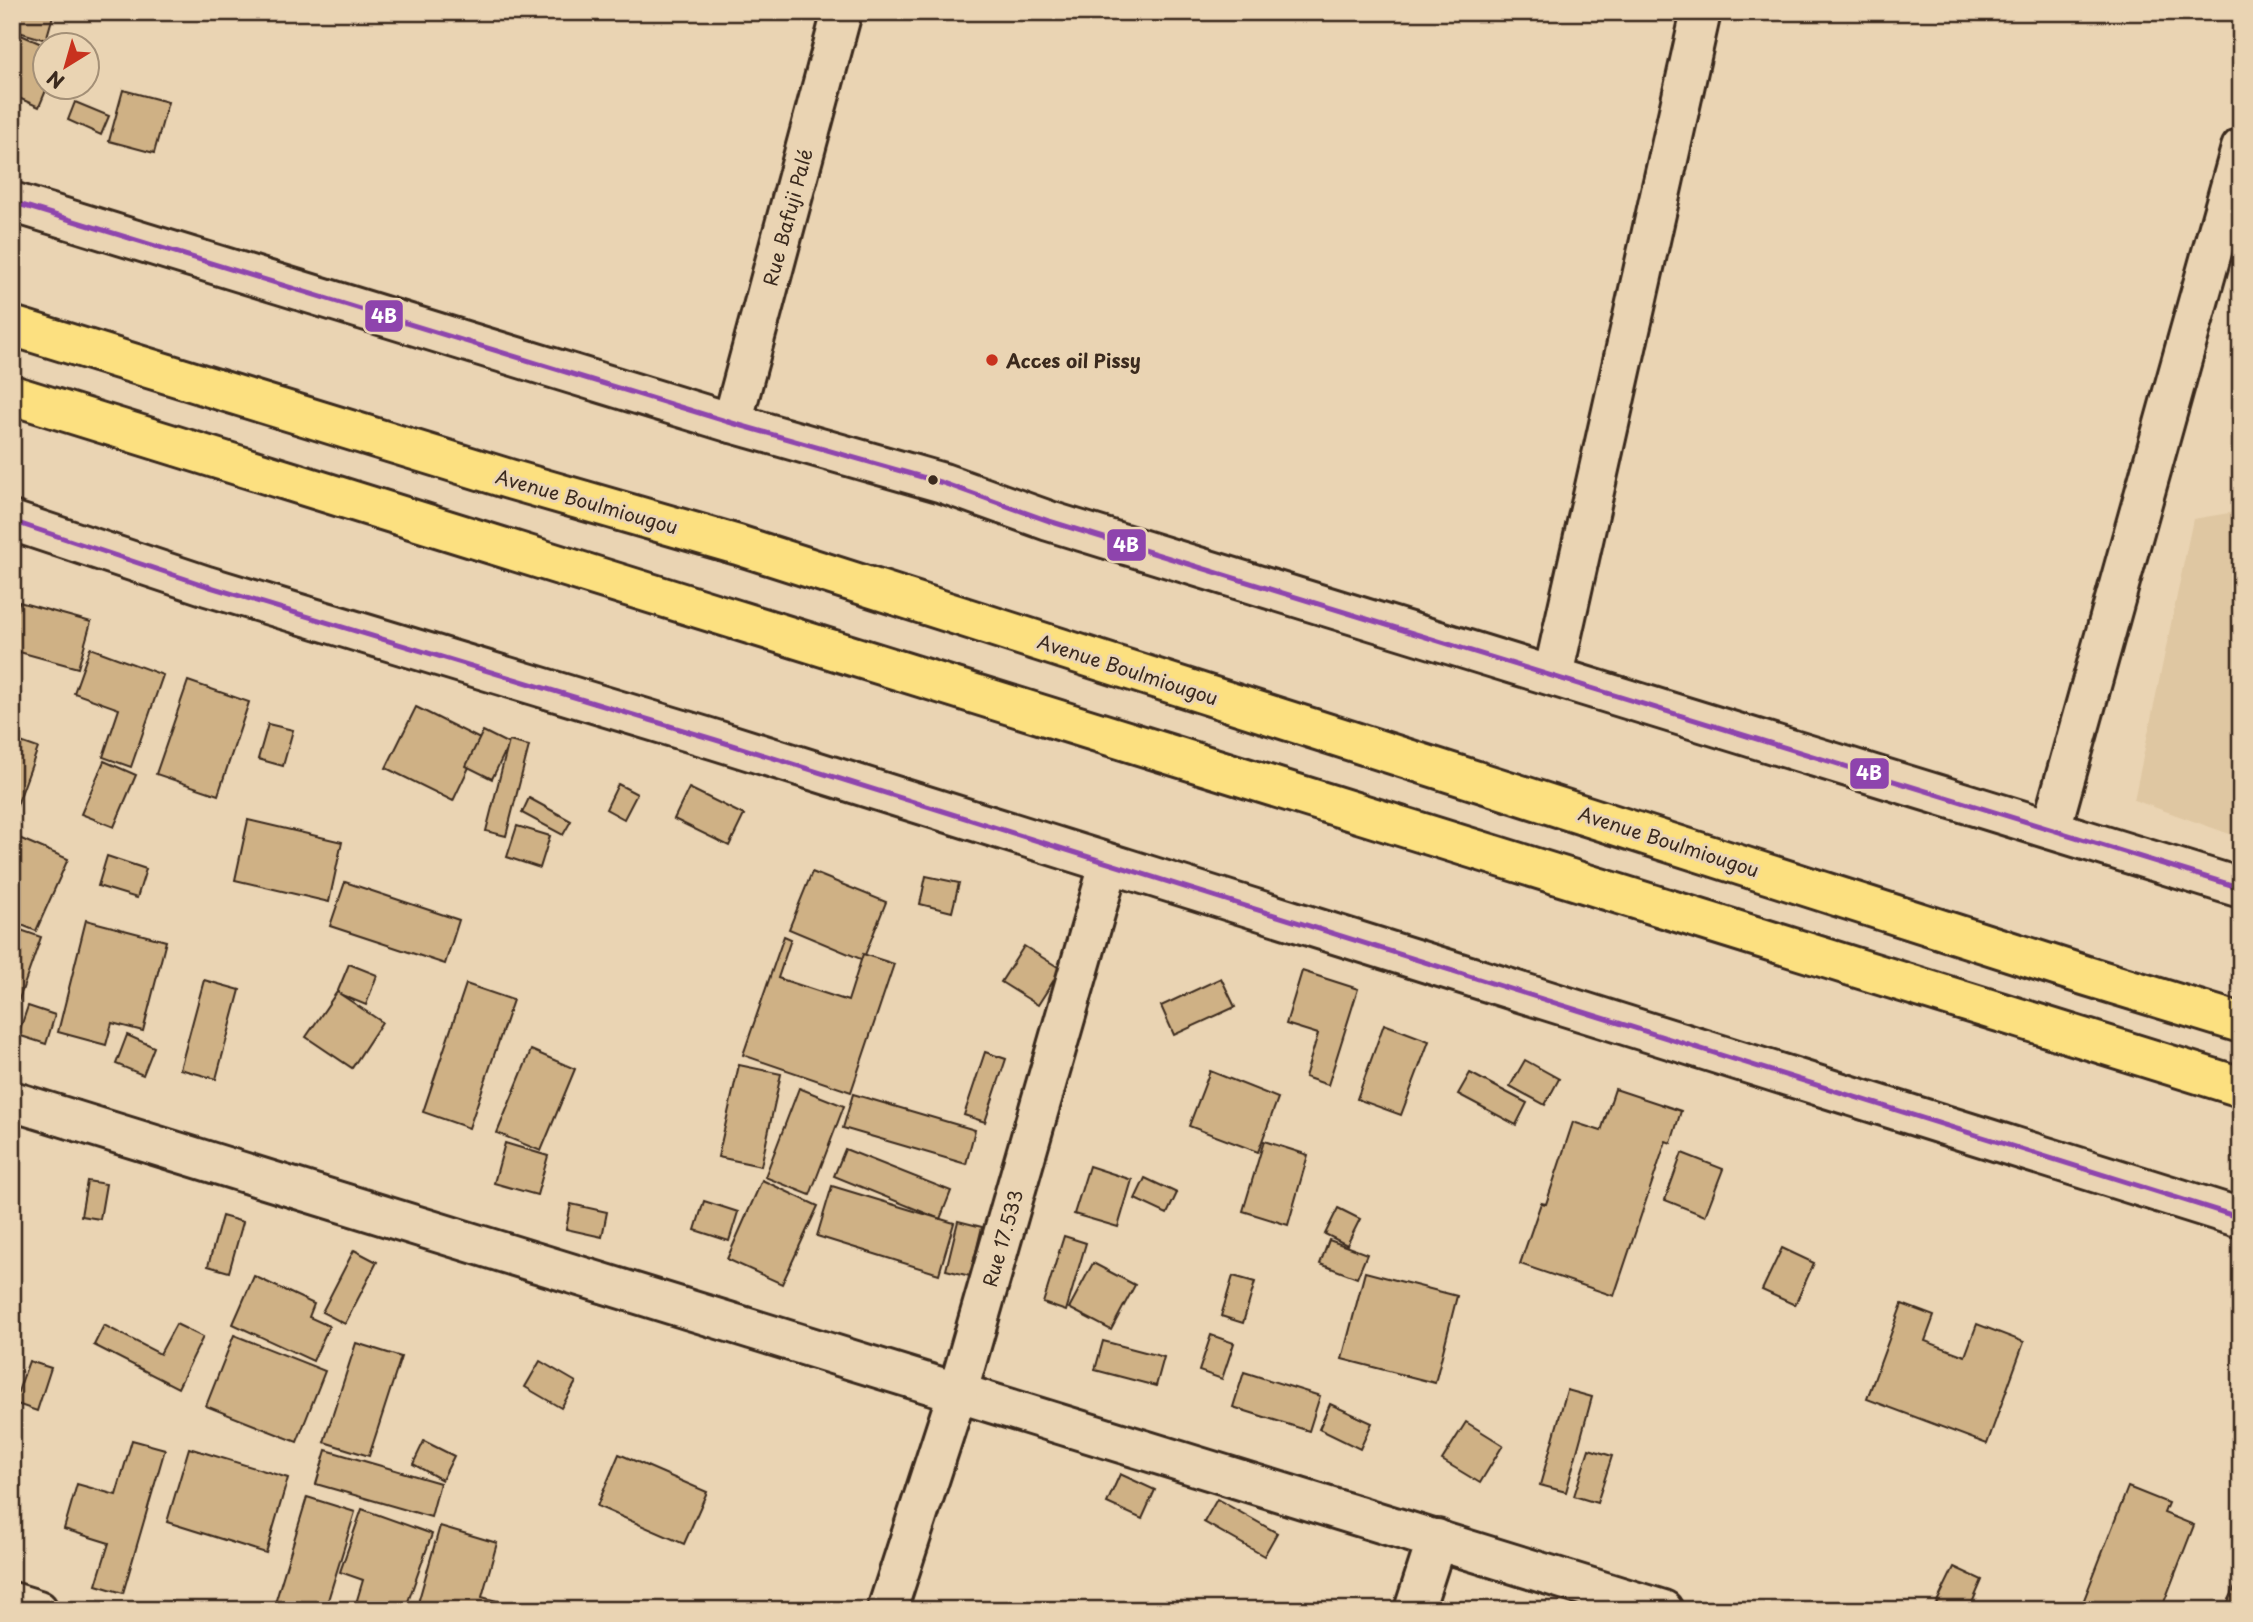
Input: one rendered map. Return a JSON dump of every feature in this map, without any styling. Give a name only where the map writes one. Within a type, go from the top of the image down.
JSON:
[{"type":"highway","name":"Avenue Boulmiougou","points":[[12,326],[509,479],[738,545],[2241,1023]]},
{"type":"highway","points":[[12,395],[2241,1087]]},
{"type":"street","name":"Rue Bafuji Palé","points":[[732,423],[842,12]]},
{"type":"street","points":[[1553,675],[1701,12]]},
{"type":"street","points":[[2051,830],[2241,148]]},
{"type":"street","points":[[12,202],[732,423],[943,483],[1049,521],[2241,888]]},
{"type":"street","points":[[12,522],[207,586],[716,740],[2241,1218]]},
{"type":"street","name":"Rue 17.533","points":[[887,1610],[958,1391],[1109,865]]},
{"type":"street","points":[[12,1101],[1663,1610]]},
{"type":"street","points":[[1414,1610],[1437,1539]]},
{"type":"street","points":[[12,1602],[38,1610]]},
{"type":"shaded area","points":[[2241,511],[2241,838],[2134,800],[2193,519]]},
{"type":"building","points":[[12,12],[54,12],[48,32],[32,32],[32,36],[12,30]]},
{"type":"building","points":[[12,31],[32,40],[32,102],[41,102],[39,107],[12,95]]},
{"type":"building","points":[[123,90],[168,102],[154,153],[109,141]]},
{"type":"building","points":[[75,102],[109,116],[101,135],[68,120]]},
{"type":"building","points":[[19,602],[91,622],[78,668],[12,650],[12,629]]},
{"type":"building","points":[[90,648],[163,675],[131,767],[103,757],[119,709],[74,693]]},
{"type":"building","points":[[188,681],[249,702],[218,795],[156,774]]},
{"type":"building","points":[[416,707],[482,740],[453,801],[386,768]]},
{"type":"building","points":[[268,724],[293,730],[283,766],[258,759]]},
{"type":"building","points":[[483,731],[509,744],[492,779],[466,766]]},
{"type":"building","points":[[12,739],[38,748],[12,819]]},
{"type":"building","points":[[509,741],[529,746],[506,836],[486,831]]},
{"type":"building","points":[[104,761],[136,775],[114,827],[81,814]]},
{"type":"building","points":[[618,784],[637,794],[624,819],[606,809]]},
{"type":"building","points":[[689,788],[744,815],[729,846],[674,819]]},
{"type":"building","points":[[529,798],[571,821],[563,835],[522,813]]},
{"type":"building","points":[[248,820],[342,842],[329,902],[235,880]]},
{"type":"building","points":[[517,826],[550,836],[540,868],[507,857]]},
{"type":"building","points":[[12,835],[68,859],[36,931],[12,921],[12,897],[16,889],[12,887]]},
{"type":"building","points":[[107,856],[146,869],[137,898],[98,886]]},
{"type":"building","points":[[812,872],[886,902],[863,960],[789,929]]},
{"type":"building","points":[[926,876],[959,883],[952,912],[920,904]]},
{"type":"building","points":[[345,882],[459,920],[445,964],[330,926]]},
{"type":"building","points":[[86,920],[166,941],[143,1031],[112,1023],[106,1045],[58,1032]]},
{"type":"building","points":[[12,927],[41,937],[17,1005],[12,1003]]},
{"type":"building","points":[[784,936],[791,939],[778,978],[848,1001],[863,954],[894,964],[851,1092],[743,1055]]},
{"type":"building","points":[[1024,946],[1061,969],[1038,1005],[1001,982]]},
{"type":"building","points":[[349,964],[377,975],[366,1005],[337,993]]},
{"type":"building","points":[[1302,971],[1358,989],[1328,1085],[1305,1077],[1318,1034],[1286,1024]]},
{"type":"building","points":[[1221,978],[1235,1007],[1174,1035],[1161,1006]]},
{"type":"building","points":[[204,980],[240,990],[216,1079],[180,1069]]},
{"type":"building","points":[[466,984],[513,1000],[469,1128],[423,1112]]},
{"type":"building","points":[[337,992],[382,1022],[352,1068],[306,1037]]},
{"type":"building","points":[[28,1006],[55,1015],[46,1044],[18,1035]]},
{"type":"building","points":[[1384,1024],[1429,1041],[1401,1115],[1357,1099]]},
{"type":"building","points":[[127,1035],[154,1047],[143,1075],[116,1064]]},
{"type":"building","points":[[531,1050],[575,1069],[541,1151],[497,1133]]},
{"type":"building","points":[[985,1052],[1006,1059],[985,1122],[964,1115]]},
{"type":"building","points":[[1525,1060],[1559,1079],[1545,1105],[1510,1086]]},
{"type":"building","points":[[739,1065],[781,1074],[761,1166],[718,1157]]},
{"type":"building","points":[[1210,1071],[1278,1098],[1258,1152],[1189,1126]]},
{"type":"building","points":[[1470,1073],[1527,1103],[1516,1125],[1458,1094]]},
{"type":"building","points":[[799,1088],[844,1106],[810,1195],[765,1177]]},
{"type":"building","points":[[1615,1089],[1681,1111],[1671,1143],[1666,1141],[1614,1296],[1520,1264],[1541,1203],[1546,1204],[1573,1122],[1601,1131]]},
{"type":"building","points":[[853,1094],[975,1130],[966,1164],[843,1128]]},
{"type":"building","points":[[1264,1141],[1308,1155],[1288,1225],[1243,1211]]},
{"type":"building","points":[[505,1143],[548,1156],[537,1195],[494,1183]]},
{"type":"building","points":[[845,1149],[951,1191],[940,1219],[834,1176]]},
{"type":"building","points":[[1682,1153],[1723,1169],[1705,1216],[1665,1200]]},
{"type":"building","points":[[1089,1166],[1132,1180],[1118,1227],[1074,1214]]},
{"type":"building","points":[[1145,1178],[1177,1193],[1167,1214],[1135,1199]]},
{"type":"building","points":[[762,1180],[818,1206],[782,1284],[727,1259]]},
{"type":"building","points":[[87,1181],[106,1184],[100,1219],[81,1216]]},
{"type":"building","points":[[832,1186],[954,1223],[939,1274],[817,1236]]},
{"type":"building","points":[[12,1190],[20,1193],[12,1216]]},
{"type":"building","points":[[704,1201],[738,1212],[729,1241],[695,1230]]},
{"type":"building","points":[[571,1204],[607,1212],[602,1237],[566,1229]]},
{"type":"building","points":[[1338,1208],[1360,1219],[1347,1245],[1325,1234]]},
{"type":"building","points":[[222,1216],[243,1222],[229,1272],[208,1266]]},
{"type":"building","points":[[958,1221],[982,1227],[970,1276],[946,1270]]},
{"type":"building","points":[[1064,1236],[1086,1243],[1066,1311],[1043,1303]]},
{"type":"building","points":[[1329,1240],[1367,1254],[1357,1278],[1320,1264]]},
{"type":"building","points":[[1782,1248],[1814,1263],[1795,1305],[1762,1290]]},
{"type":"building","points":[[354,1250],[377,1262],[345,1324],[322,1312]]},
{"type":"building","points":[[1093,1263],[1135,1285],[1111,1330],[1069,1308]]},
{"type":"building","points":[[1365,1272],[1457,1296],[1435,1383],[1342,1359]]},
{"type":"building","points":[[254,1276],[314,1304],[309,1317],[329,1326],[313,1361],[233,1324]]},
{"type":"building","points":[[1233,1276],[1255,1282],[1243,1323],[1221,1316]]},
{"type":"building","points":[[1902,1304],[1934,1316],[1925,1341],[1965,1356],[1977,1324],[2024,1342],[1987,1444],[1867,1399]]},
{"type":"building","points":[[176,1324],[203,1337],[178,1388],[94,1345],[104,1325],[160,1354]]},
{"type":"building","points":[[234,1335],[325,1371],[297,1442],[206,1406]]},
{"type":"building","points":[[1211,1335],[1234,1343],[1222,1379],[1199,1371]]},
{"type":"building","points":[[1103,1341],[1164,1357],[1156,1386],[1095,1370]]},
{"type":"building","points":[[356,1343],[401,1357],[369,1456],[324,1442]]},
{"type":"building","points":[[29,1361],[51,1368],[37,1411],[14,1403]]},
{"type":"building","points":[[540,1361],[576,1382],[561,1408],[525,1387]]},
{"type":"building","points":[[1244,1372],[1320,1396],[1309,1431],[1233,1407]]},
{"type":"building","points":[[1567,1390],[1592,1397],[1566,1492],[1540,1485]]},
{"type":"building","points":[[1330,1404],[1372,1423],[1360,1449],[1319,1429]]},
{"type":"building","points":[[1466,1422],[1503,1445],[1480,1483],[1442,1460]]},
{"type":"building","points":[[132,1440],[165,1449],[123,1593],[96,1585],[109,1543],[64,1529],[77,1484],[116,1495]]},
{"type":"building","points":[[424,1441],[454,1456],[442,1480],[413,1464]]},
{"type":"building","points":[[189,1448],[288,1478],[266,1553],[167,1522]]},
{"type":"building","points":[[1589,1449],[1612,1456],[1597,1503],[1574,1496]]},
{"type":"building","points":[[326,1450],[440,1483],[431,1517],[316,1484]]},
{"type":"building","points":[[619,1454],[707,1492],[684,1544],[597,1506]]},
{"type":"building","points":[[1120,1474],[1155,1490],[1142,1519],[1107,1503]]},
{"type":"building","points":[[2128,1487],[2168,1503],[2164,1513],[2194,1525],[2161,1610],[2080,1610]]},
{"type":"building","points":[[307,1497],[355,1512],[325,1610],[273,1610]]},
{"type":"building","points":[[1217,1499],[1277,1533],[1264,1556],[1204,1522]]},
{"type":"building","points":[[362,1509],[432,1534],[405,1610],[354,1610],[363,1580],[340,1572]]},
{"type":"building","points":[[440,1526],[497,1543],[482,1597],[504,1603],[502,1610],[416,1610]]},
{"type":"building","points":[[1954,1567],[1982,1580],[1969,1610],[1933,1610]]},
{"type":"building","points":[[2237,1583],[2241,1585],[2241,1610],[2224,1610]]},
{"type":"transit line","name":"4B","points":[[12,202],[732,423],[943,483],[1049,521],[2241,888]]},
{"type":"transit line","name":"4B","points":[[12,521],[207,586],[716,740],[2241,1218]]},
{"type":"place","name":"Acces oil Pissy","points":[[992,360]]}]
